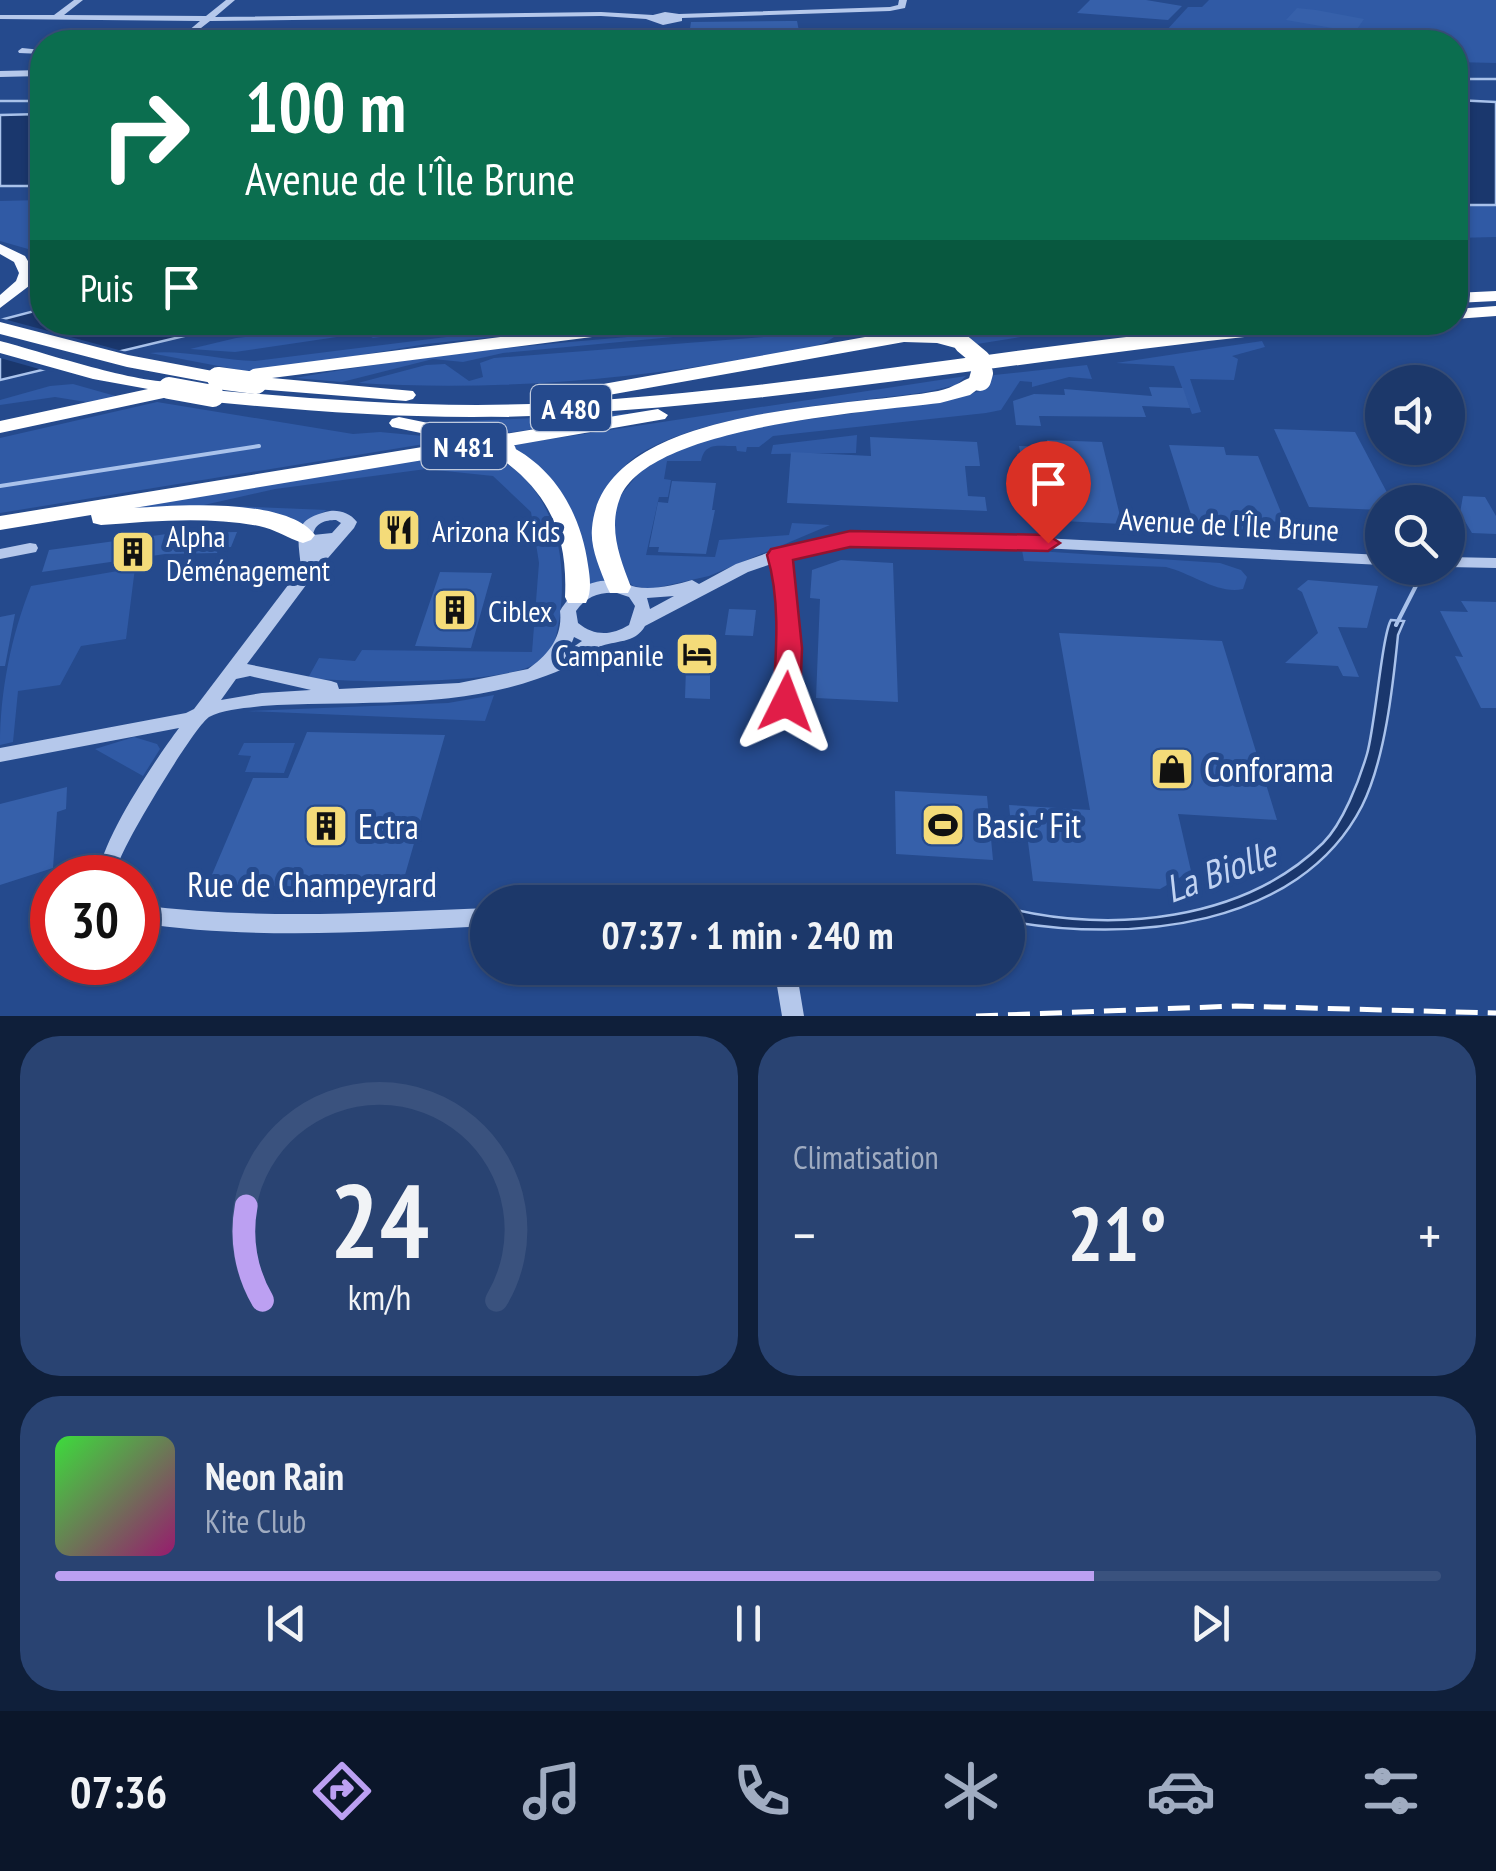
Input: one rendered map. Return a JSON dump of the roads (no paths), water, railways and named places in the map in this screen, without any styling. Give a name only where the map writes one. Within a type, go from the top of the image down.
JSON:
[{"type":"highway","points":[[1468,291],[1496,292]]},
{"type":"highway","points":[[1468,296],[1496,292]]},
{"type":"highway","points":[[1468,313],[1496,312]]},
{"type":"highway","name":"A 480","points":[[0,328],[216,387],[370,410],[554,409],[928,371]]},
{"type":"highway","points":[[0,427],[118,400],[273,372],[558,335]]},
{"type":"highway","points":[[534,338],[576,335]]},
{"type":"highway","points":[[627,590],[609,562],[604,516],[614,490],[651,455],[683,440],[727,427],[962,391],[980,380],[984,369],[981,358],[948,335]]},
{"type":"highway","name":"A 480","points":[[0,347],[169,388],[256,384],[424,396],[592,392],[760,380],[1098,335]]},
{"type":"highway","points":[[928,371],[1185,335]]},
{"type":"highway","points":[[592,392],[904,336],[938,337],[963,344]]},
{"type":"highway","name":"N 481","points":[[0,523],[928,371]]},
{"type":"highway","points":[[216,387],[263,410],[419,426],[470,436],[504,451],[529,467],[550,490],[575,556],[577,597]]},
{"type":"highway","points":[[0,532],[133,516],[242,516],[279,520],[304,537]]},
{"type":"main road","points":[[0,303],[23,284],[26,274],[24,264],[4,252]]},
{"type":"street","points":[[55,18],[80,0]]},
{"type":"street","points":[[194,30],[231,0]]},
{"type":"street","points":[[574,15],[583,0]]},
{"type":"street","points":[[0,18],[574,15],[651,18],[663,23],[675,22],[678,16],[900,4]]},
{"type":"street","points":[[22,51],[30,51]]},
{"type":"street","points":[[27,73],[30,70]]},
{"type":"street","points":[[0,74],[30,73]]},
{"type":"street","points":[[112,855],[125,828],[183,738],[309,569],[349,522],[338,515],[316,520],[304,537],[309,569]]},
{"type":"street","name":"Avenue de l'Île Brune","points":[[627,590],[670,592],[780,563],[832,540],[903,538],[1365,559]]},
{"type":"street","points":[[0,554],[30,548]]},
{"type":"street","points":[[1465,562],[1496,563]]},
{"type":"street","points":[[780,563],[785,574],[789,648],[786,702],[782,690],[777,575],[780,563]]},
{"type":"street","name":"Avenue de l'Île Brune","points":[[642,621],[720,578]]},
{"type":"street","points":[[0,755],[189,719],[208,709],[249,700],[493,684],[531,676],[554,669],[597,640],[628,634],[642,621],[644,606],[627,590],[596,588],[577,597],[568,611],[570,626],[560,651],[531,676]]},
{"type":"street","points":[[570,626],[597,640]]},
{"type":"street","points":[[232,673],[250,670],[304,685],[354,692]]},
{"type":"street","points":[[167,723],[183,738]]},
{"type":"street","name":"Rue de Champeyrard","points":[[160,917],[331,924],[470,917]]},
{"type":"street","points":[[788,985],[794,1016]]},
{"type":"waterway","points":[[1468,79],[1496,79]]},
{"type":"waterway","points":[[0,101],[30,101]]},
{"type":"waterway","points":[[0,486],[259,446]]},
{"type":"waterway","name":"La Biolle","points":[[1396,625],[1416,585]]},
{"type":"railway","points":[[976,1016],[1236,1006],[1496,1013]]},
{"type":"place","name":"Arizona Kids","points":[[399,530]]},
{"type":"place","name":"Alpha Déménagement","points":[[133,552]]},
{"type":"place","name":"Ciblex","points":[[455,610]]},
{"type":"place","name":"Campanile","points":[[697,654]]},
{"type":"place","name":"Conforama","points":[[1172,769]]},
{"type":"place","name":"Basic' Fit","points":[[943,825]]},
{"type":"place","name":"Ectra","points":[[326,826]]}]
